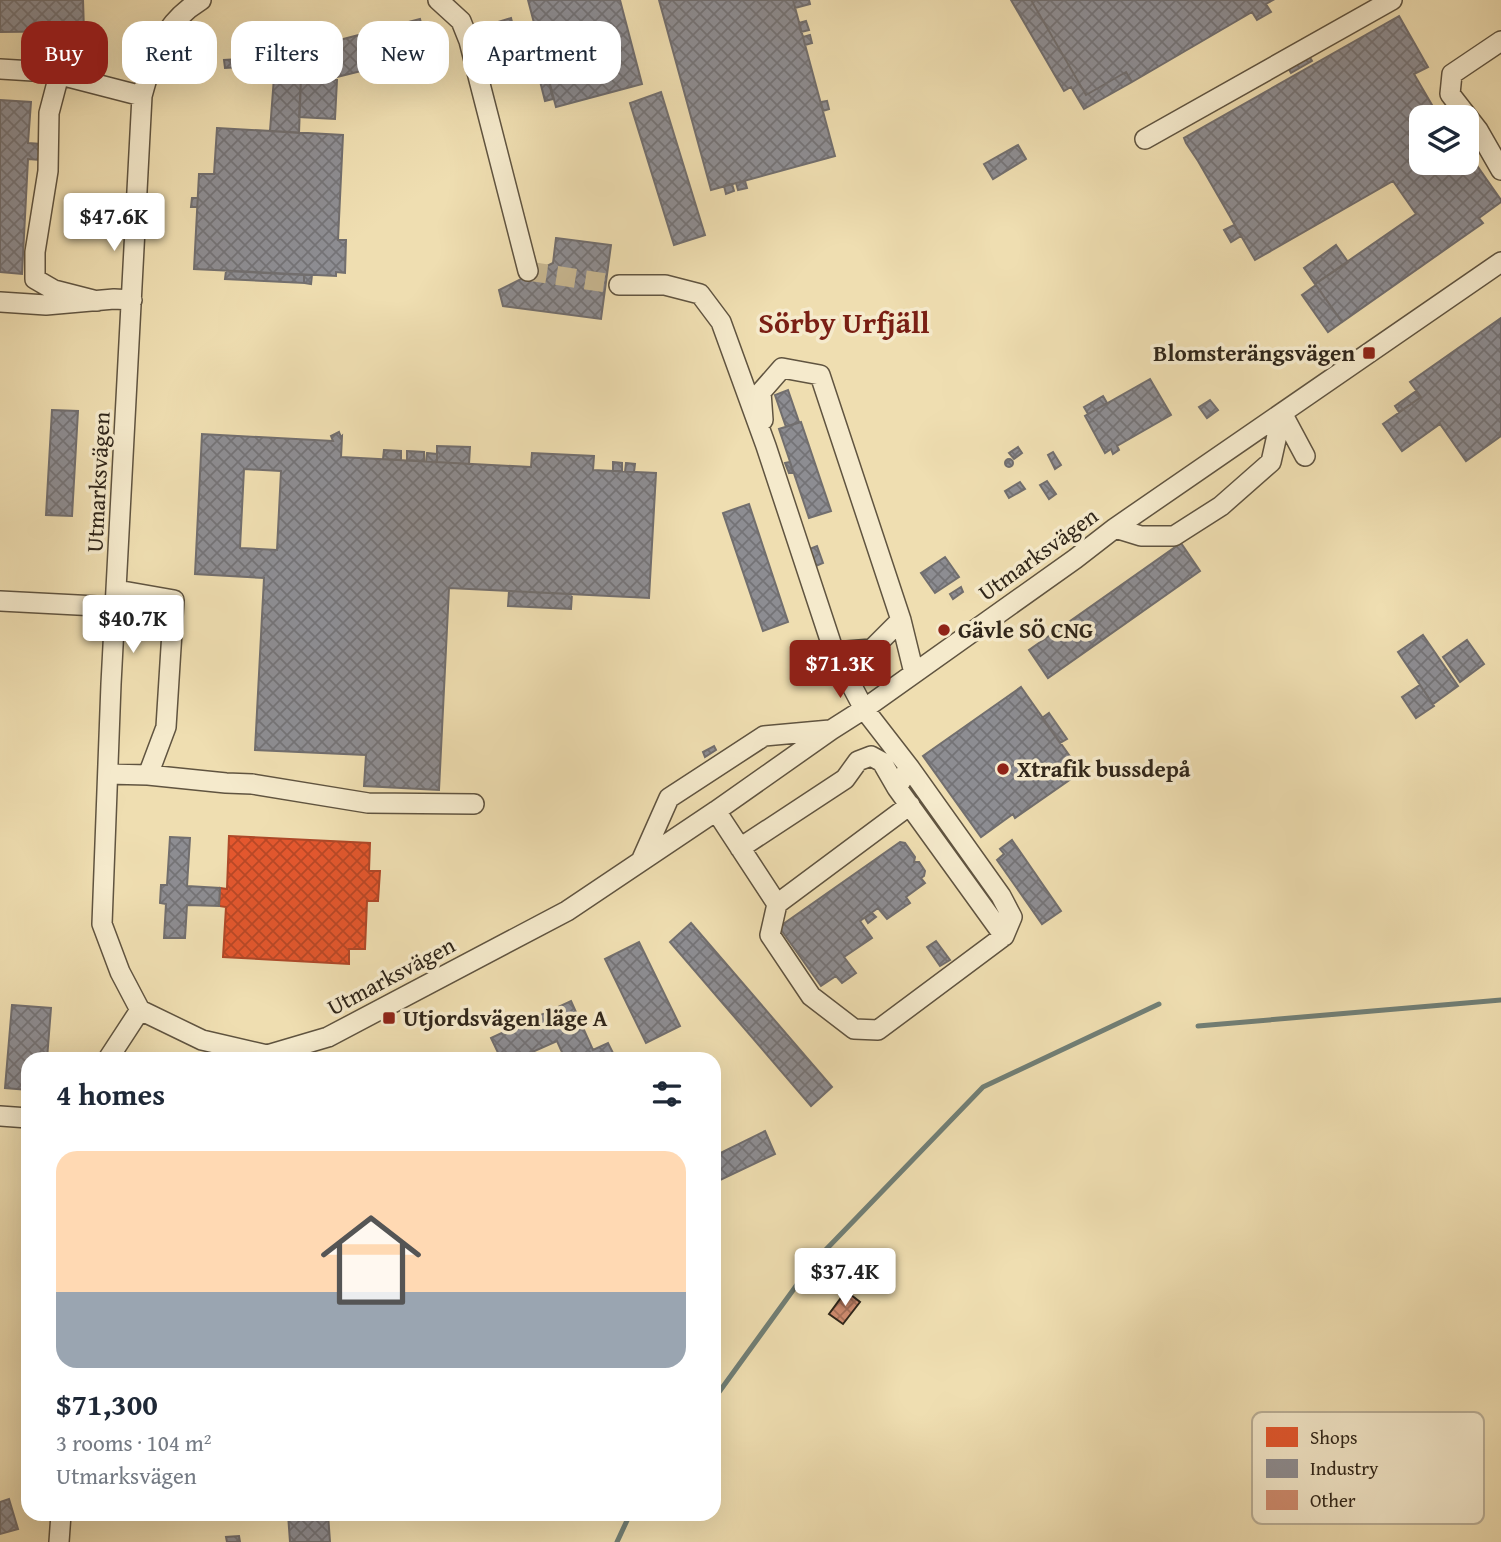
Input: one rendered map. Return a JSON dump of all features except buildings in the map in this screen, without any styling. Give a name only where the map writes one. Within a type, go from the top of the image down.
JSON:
[{"type":"street","name":"Utmarksvägen","points":[[201,0],[174,21],[161,39],[142,96],[102,924],[120,972],[140,1010],[202,1041],[253,1052]]},
{"type":"street","points":[[438,0],[461,21],[469,41],[528,271]]},
{"type":"street","points":[[1145,139],[1392,0]]},
{"type":"street","points":[[1501,41],[1452,74],[1450,94],[1478,130],[1501,170]]},
{"type":"street","points":[[0,69],[21,70]]},
{"type":"street","points":[[57,84],[49,113],[48,171],[35,252],[35,279],[54,290],[97,301]]},
{"type":"street","points":[[95,84],[142,96]]},
{"type":"street","name":"Utmarksvägen","points":[[278,1052],[328,1037],[567,911],[864,709],[1076,559],[1115,528],[1501,262]]},
{"type":"street","points":[[619,285],[666,285],[700,294],[721,322],[766,446],[834,652],[864,709],[1001,896],[1012,917],[1004,936],[878,1030],[854,1029],[811,996],[770,935],[778,904],[911,805]]},
{"type":"street","points":[[0,302],[46,305],[132,300]]},
{"type":"street","points":[[766,446],[761,393],[782,368],[820,375],[901,620],[915,673]]},
{"type":"street","points":[[1282,413],[1305,456]]},
{"type":"street","points":[[1115,528],[1141,536],[1174,536],[1222,506],[1271,462],[1282,413]]},
{"type":"street","points":[[0,601],[116,598],[174,600],[166,727],[148,775]]},
{"type":"street","points":[[834,652],[872,649],[901,620]]},
{"type":"street","points":[[641,861],[669,798],[764,736],[831,730]]},
{"type":"street","points":[[740,848],[845,779],[858,761],[871,756],[882,762],[897,788],[1004,936]]},
{"type":"street","points":[[897,788],[909,767]]},
{"type":"street","points":[[108,774],[252,784],[368,803],[474,804]]},
{"type":"street","points":[[716,811],[778,904]]},
{"type":"street","points":[[113,1052],[140,1010]]},
{"type":"street","points":[[0,1116],[21,1118]]},
{"type":"street","points":[[59,1542],[60,1521]]},
{"type":"waterway","points":[[1198,1026],[1501,1000]]},
{"type":"waterway","points":[[721,1389],[812,1264],[983,1087],[1159,1004]]},
{"type":"waterway","points":[[617,1542],[627,1521]]},
{"type":"tunnel","points":[[528,271],[619,285]]},
{"type":"place","name":"Blomsterängsvägen","points":[[1369,353]]},
{"type":"place","name":"Gävle SÖ CNG","points":[[944,630]]},
{"type":"place","name":"Xtrafik bussdepå","points":[[1003,769]]},
{"type":"place","name":"Utjordsvägen läge A","points":[[389,1018]]},
{"type":"district","name":"Sörby Urfjäll","points":[[844,323]]}]
